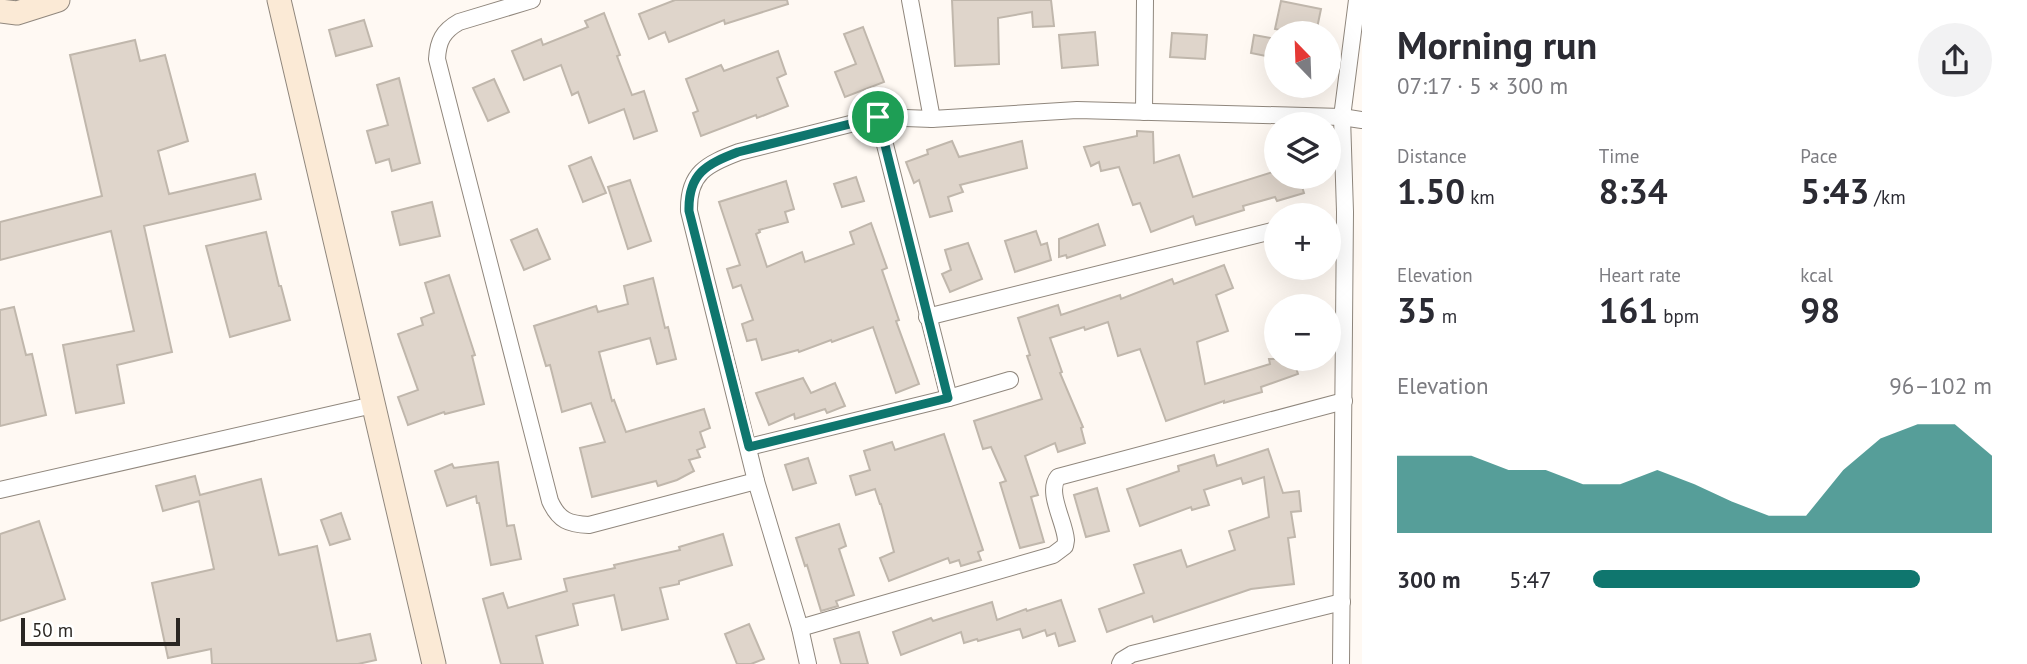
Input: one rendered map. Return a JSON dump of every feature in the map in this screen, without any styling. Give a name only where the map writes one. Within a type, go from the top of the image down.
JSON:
[{"type":"street","points":[[0,11],[17,13],[58,0]]},
{"type":"street","points":[[268,0],[283,7],[434,664]]},
{"type":"street","points":[[531,0],[458,22],[442,35],[437,47],[437,59],[555,512],[564,520],[589,525],[756,481]]},
{"type":"street","points":[[910,0],[932,118]]},
{"type":"street","points":[[1144,112],[1145,0]]},
{"type":"street","points":[[1340,664],[1345,212],[1342,117],[1357,0]]},
{"type":"street","points":[[808,664],[800,628],[756,481],[689,211],[689,195],[694,179],[702,170],[738,152],[878,117],[932,118],[1077,110],[1342,117],[1362,120]]},
{"type":"street","points":[[878,117],[948,398]]},
{"type":"street","points":[[1341,213],[1345,212]]},
{"type":"street","points":[[927,317],[1264,233]]},
{"type":"street","points":[[749,447],[1010,380]]},
{"type":"street","points":[[800,628],[1053,555],[1065,546],[1066,540],[1053,491],[1058,477],[1344,401]]},
{"type":"street","points":[[0,490],[373,405]]},
{"type":"street","points":[[1120,664],[1132,654],[1342,603]]},
{"type":"building","points":[[675,0],[787,0],[788,4],[725,24],[724,20],[669,42],[665,32],[649,39],[639,14]]},
{"type":"building","points":[[952,0],[1051,0],[1054,26],[1033,27],[1032,12],[998,18],[999,64],[955,66]]},
{"type":"building","points":[[1281,1],[1321,9],[1318,21],[1277,21]]},
{"type":"building","points":[[604,13],[632,95],[644,91],[657,131],[634,139],[624,109],[589,123],[578,92],[572,95],[561,65],[524,80],[512,51],[541,39],[543,45],[588,27],[585,21]]},
{"type":"building","points":[[364,20],[372,46],[336,56],[329,30]]},
{"type":"building","points":[[863,27],[884,82],[845,97],[835,72],[856,64],[844,34]]},
{"type":"building","points":[[1095,32],[1098,65],[1062,68],[1059,35]]},
{"type":"building","points":[[1172,33],[1207,35],[1205,59],[1170,57]]},
{"type":"building","points":[[1254,35],[1264,37],[1264,56],[1251,53]]},
{"type":"building","points":[[135,40],[140,61],[165,55],[188,141],[158,151],[169,194],[255,174],[261,199],[144,226],[172,352],[117,365],[124,403],[76,413],[63,345],[134,331],[111,231],[0,260],[0,222],[102,196],[70,55]]},
{"type":"building","points":[[778,51],[786,74],[777,78],[788,106],[701,136],[693,113],[698,111],[686,79],[721,65],[724,71]]},
{"type":"building","points":[[399,78],[420,163],[392,171],[389,159],[376,163],[367,131],[388,125],[377,85]]},
{"type":"building","points":[[494,79],[509,112],[488,121],[473,88]]},
{"type":"building","points":[[1137,131],[1153,132],[1154,163],[1179,155],[1193,197],[1264,175],[1264,189],[1303,189],[1304,193],[1277,201],[1275,197],[1243,206],[1244,210],[1196,225],[1193,216],[1151,232],[1140,203],[1133,205],[1119,167],[1101,171],[1099,162],[1091,166],[1084,147],[1137,136]]},
{"type":"building","points":[[952,141],[959,157],[1022,141],[1027,168],[960,185],[963,192],[948,197],[952,211],[930,217],[919,180],[914,183],[906,162],[928,154],[927,150]]},
{"type":"building","points":[[591,157],[606,193],[583,202],[569,166]]},
{"type":"building","points":[[856,177],[864,201],[842,207],[834,184]]},
{"type":"building","points":[[630,180],[651,241],[628,249],[608,187]]},
{"type":"building","points":[[786,181],[794,209],[785,212],[788,222],[759,230],[756,234],[767,267],[802,252],[805,262],[854,244],[850,232],[871,223],[887,268],[882,270],[899,320],[896,321],[919,384],[896,393],[873,327],[799,352],[798,350],[762,360],[756,339],[747,341],[742,324],[753,320],[741,285],[733,288],[727,269],[740,265],[719,202]]},
{"type":"building","points":[[432,202],[440,236],[400,245],[392,212]]},
{"type":"building","points":[[1098,224],[1105,245],[1067,258],[1066,255],[1059,257],[1059,239]]},
{"type":"building","points":[[537,229],[550,259],[524,270],[511,240]]},
{"type":"building","points":[[1036,231],[1041,245],[1047,243],[1051,260],[1015,272],[1005,241]]},
{"type":"building","points":[[266,232],[290,320],[230,337],[206,246]]},
{"type":"building","points":[[968,243],[982,279],[950,292],[942,274],[951,270],[945,250]]},
{"type":"building","points":[[1224,265],[1233,288],[1216,295],[1228,331],[1197,342],[1205,384],[1264,366],[1264,371],[1297,371],[1298,374],[1261,387],[1262,392],[1224,401],[1166,421],[1140,349],[1118,356],[1108,322],[1050,338],[1062,372],[1060,373],[1083,427],[1081,428],[1085,443],[1058,452],[1055,443],[1025,456],[1038,495],[1031,497],[1044,542],[1020,548],[1000,483],[1006,481],[991,447],[983,449],[974,421],[1042,399],[1027,356],[1030,355],[1018,318],[1058,305],[1061,315],[1120,295],[1121,299],[1172,279],[1174,284]]},
{"type":"building","points":[[449,275],[475,355],[472,356],[484,404],[445,414],[444,412],[408,425],[398,397],[418,390],[398,334],[423,325],[421,318],[434,313],[425,283]]},
{"type":"building","points":[[653,278],[665,328],[668,327],[676,359],[657,364],[650,338],[599,352],[612,401],[614,400],[626,432],[704,409],[710,428],[700,432],[705,447],[697,450],[700,457],[689,460],[694,471],[677,480],[658,486],[656,481],[592,497],[580,448],[605,442],[591,403],[562,412],[550,365],[546,366],[534,326],[596,306],[598,312],[628,304],[624,286]]},
{"type":"building","points":[[14,307],[26,355],[32,354],[46,415],[0,426],[0,310]]},
{"type":"building","points":[[803,378],[811,393],[835,383],[845,406],[827,413],[825,409],[795,419],[794,414],[769,425],[756,393]]},
{"type":"building","points":[[944,434],[983,550],[978,552],[981,560],[961,566],[959,560],[950,563],[948,558],[889,581],[880,558],[894,552],[881,504],[875,489],[856,495],[850,476],[870,470],[864,451],[892,442],[895,450]]},
{"type":"building","points":[[1268,449],[1283,493],[1299,491],[1301,511],[1291,512],[1295,537],[1288,538],[1294,584],[1251,589],[1154,622],[1152,616],[1107,632],[1099,609],[1144,593],[1134,565],[1181,550],[1187,567],[1235,550],[1229,531],[1269,517],[1264,477],[1243,484],[1241,478],[1204,490],[1209,505],[1192,510],[1191,507],[1140,526],[1127,489],[1179,471],[1178,466],[1214,455],[1217,466]]},
{"type":"building","points":[[808,458],[816,483],[793,490],[785,465]]},
{"type":"building","points":[[498,462],[507,526],[514,525],[521,559],[491,565],[476,496],[447,506],[435,471],[452,464],[454,468]]},
{"type":"building","points":[[195,476],[200,495],[261,479],[279,555],[317,546],[337,641],[370,634],[376,660],[358,664],[212,664],[211,649],[168,658],[152,583],[214,569],[199,501],[163,511],[156,486]]},
{"type":"building","points":[[1097,488],[1109,531],[1086,537],[1074,495]]},
{"type":"building","points":[[341,513],[350,539],[330,545],[321,520]]},
{"type":"building","points":[[39,521],[65,599],[0,621],[0,534]]},
{"type":"building","points":[[839,524],[846,546],[839,549],[854,595],[836,601],[838,606],[821,611],[796,538]]},
{"type":"building","points":[[723,534],[732,565],[660,588],[668,619],[622,630],[614,595],[573,604],[578,625],[536,636],[543,664],[501,664],[483,599],[503,593],[508,608],[567,591],[564,579],[680,550],[679,547]]},
{"type":"building","points":[[1061,600],[1075,641],[1059,646],[1055,633],[1047,636],[1045,630],[1023,638],[1020,629],[964,643],[961,632],[901,655],[893,632],[931,618],[933,621],[992,602],[997,620]]},
{"type":"building","points":[[749,624],[764,659],[751,664],[737,664],[725,634]]},
{"type":"building","points":[[859,632],[868,664],[841,664],[834,639]]},
{"type":"route","points":[[878,117],[948,398],[749,447],[689,211],[689,195],[694,179],[718,160],[738,152],[878,117]]}]
